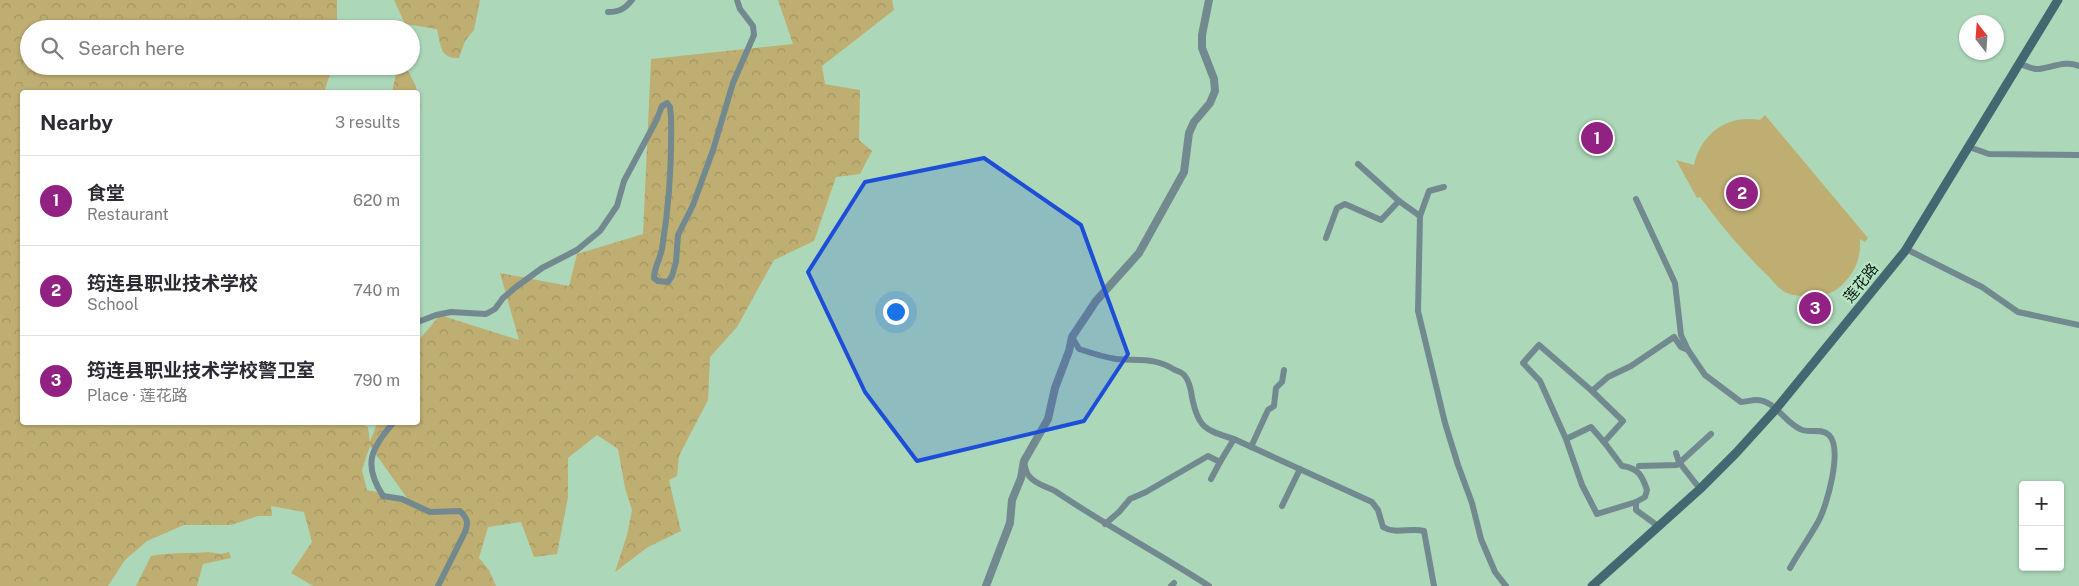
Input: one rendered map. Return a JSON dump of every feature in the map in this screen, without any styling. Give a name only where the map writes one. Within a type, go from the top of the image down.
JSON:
[{"type":"main road","name":"莲花路","points":[[1592,586],[1700,489],[1736,453],[1776,409],[1906,249],[2058,0]]},
{"type":"street","points":[[608,12],[618,12],[632,0]]},
{"type":"street","points":[[420,321],[451,312],[486,314],[495,309],[503,298],[536,273],[577,250],[600,231],[617,206],[624,181],[662,106],[667,104],[670,107],[672,116],[668,182],[662,250],[654,271],[654,278],[658,281],[668,282],[676,262],[678,235],[696,196],[713,150],[733,83],[754,35],[753,26],[740,8],[737,0]]},
{"type":"street","points":[[986,586],[1010,523],[1012,500],[1021,478],[1024,461],[1048,419],[1054,388],[1069,351],[1072,337],[1096,301],[1139,253],[1184,172],[1189,133],[1194,122],[1210,103],[1215,91],[1214,79],[1202,48],[1207,1]]},
{"type":"street","points":[[2020,64],[2037,69],[2057,65],[2074,64],[2079,66]]},
{"type":"street","points":[[1969,147],[1989,154],[2079,155]]},
{"type":"street","points":[[1358,164],[1399,201],[1420,216]]},
{"type":"street","points":[[1444,187],[1429,191],[1420,216],[1418,311],[1445,423],[1472,503],[1483,545],[1496,572],[1506,586]]},
{"type":"street","points":[[1636,199],[1675,283],[1681,335],[1688,350],[1705,375],[1741,402],[1756,400],[1776,409],[1801,430],[1825,432],[1830,435],[1834,444],[1833,474],[1818,522],[1790,568]]},
{"type":"street","points":[[1326,238],[1337,208],[1346,204],[1381,220],[1399,201]]},
{"type":"street","points":[[1906,249],[1982,287],[2018,312],[2079,325]]},
{"type":"street","points":[[1072,337],[1079,349],[1116,359],[1150,359],[1166,364],[1185,375],[1190,388],[1195,413],[1200,424],[1214,433],[1234,439],[1372,502],[1378,510],[1383,527],[1390,531],[1415,528],[1424,531],[1434,586]]},
{"type":"street","points":[[1592,391],[1608,377],[1631,366],[1674,337],[1681,347],[1688,350]]},
{"type":"street","points":[[1566,439],[1591,427],[1622,466],[1633,468],[1640,473],[1647,490],[1645,497],[1636,502],[1597,514],[1582,485],[1566,439],[1540,381],[1523,363],[1539,345],[1623,421],[1604,442]]},
{"type":"street","points":[[1251,447],[1268,410],[1274,406],[1276,388],[1282,382],[1284,370]]},
{"type":"street","points":[[392,425],[378,442],[372,456],[370,470],[383,496],[402,499],[430,512],[460,511],[467,518],[468,526],[438,586]]},
{"type":"street","points":[[1639,466],[1680,463],[1711,434]]},
{"type":"street","points":[[1211,478],[1234,439]]},
{"type":"street","points":[[1676,453],[1680,463],[1700,489]]},
{"type":"street","points":[[1105,524],[1120,512],[1130,499],[1146,492],[1208,456],[1220,462]]},
{"type":"street","points":[[1024,461],[1027,475],[1038,484],[1053,490],[1105,524],[1121,531],[1142,546],[1209,586]]},
{"type":"street","points":[[1282,506],[1300,469]]},
{"type":"street","points":[[1636,502],[1636,510],[1658,526]]},
{"type":"highlighted area","points":[[984,158],[1081,225],[1128,354],[1084,421],[917,461],[865,392],[808,272],[865,182]]},
{"type":"green space","points":[[0,0],[337,0],[337,20],[20,20],[20,75],[330,75],[325,90],[20,90],[20,425],[364,425],[368,427],[370,442],[376,425],[420,425],[420,339],[440,315],[519,340],[500,273],[569,286],[577,254],[643,234],[651,59],[793,44],[778,0],[892,0],[894,10],[822,66],[825,84],[860,90],[859,140],[872,151],[860,174],[836,177],[814,241],[774,260],[737,327],[710,357],[708,400],[679,456],[677,476],[669,480],[681,531],[648,547],[615,572],[627,535],[632,510],[625,488],[618,449],[597,435],[568,458],[568,497],[557,554],[534,557],[521,522],[488,527],[479,558],[489,570],[496,586],[313,586],[291,573],[312,542],[304,512],[271,506],[272,516],[258,516],[231,525],[184,525],[147,541],[125,560],[108,586],[0,586]],"holes":[[[370,446],[407,498],[367,490],[362,470]]]},
{"type":"green space","points":[[394,0],[480,0],[474,30],[465,41],[459,58],[452,58],[444,53],[440,45],[437,29],[420,26],[420,20],[403,20]]},
{"type":"green space","points":[[396,75],[410,75],[417,90],[392,90]]},
{"type":"green space","points":[[1765,115],[1868,238],[1865,242],[1860,239],[1858,259],[1850,276],[1841,286],[1822,296],[1807,297],[1793,295],[1780,288],[1733,239],[1700,197],[1697,198],[1676,160],[1694,165],[1703,144],[1718,128],[1737,120],[1760,120]]},
{"type":"green space","points":[[208,552],[221,554],[229,552],[231,558],[203,564],[197,586],[136,586],[151,556]]},
{"type":"place","name":"食堂","points":[[1597,138]]},
{"type":"place","name":"筠连县职业技术学校","points":[[1742,193]]},
{"type":"place","name":"筠连县职业技术学校警卫室","points":[[1815,308]]}]
